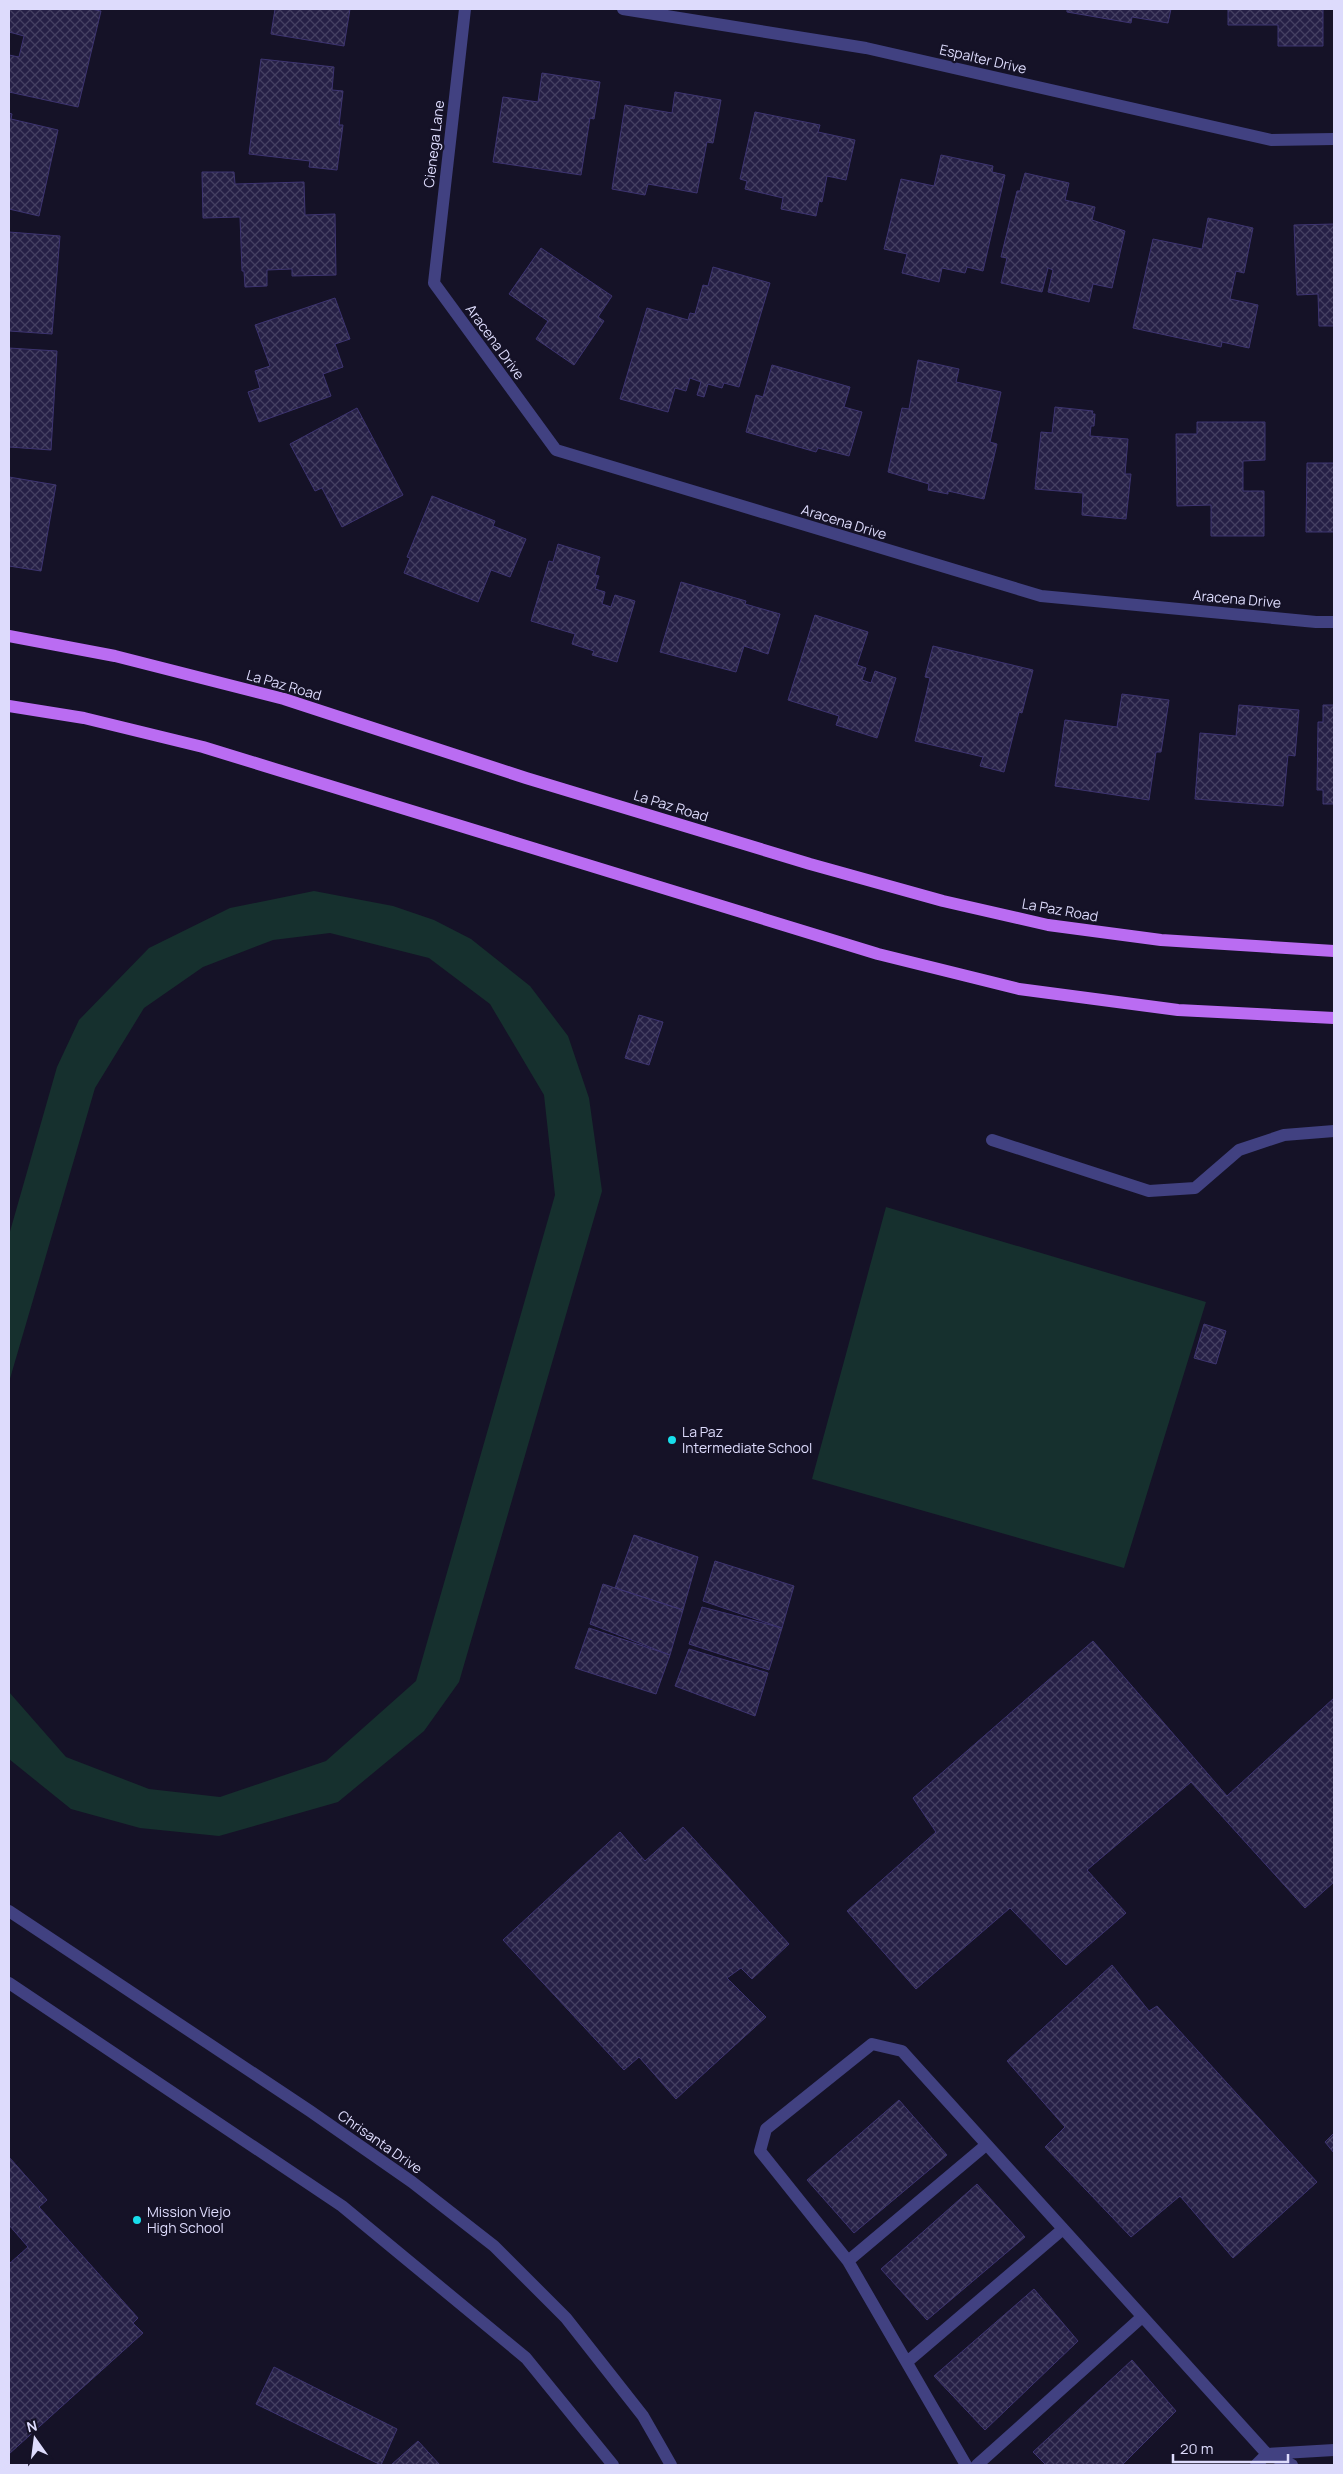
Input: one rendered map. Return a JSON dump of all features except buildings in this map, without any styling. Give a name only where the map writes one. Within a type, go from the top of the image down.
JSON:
[{"type":"main road","name":"La Paz Road","points":[[9,636],[115,656],[284,699],[526,778],[810,864],[943,901],[1048,925],[1161,940],[1334,951]]},
{"type":"main road","points":[[9,706],[84,718],[203,747],[878,954],[1019,989],[1178,1010],[1334,1018]]},
{"type":"street","name":"Cienega Lane","points":[[434,283],[465,9]]},
{"type":"street","name":"Espalter Drive","points":[[623,9],[866,48],[1271,140],[1334,139]]},
{"type":"street","name":"Aracena Drive","points":[[434,283],[556,450],[1040,596],[1334,622]]},
{"type":"street","points":[[992,1140],[1149,1191],[1195,1188],[1239,1150],[1284,1135],[1334,1131]]},
{"type":"street","name":"Chrisanta Drive","points":[[9,1910],[310,2111],[412,2182],[494,2246],[566,2318],[643,2416],[672,2465]]},
{"type":"street","points":[[9,1983],[342,2206],[526,2358],[613,2465]]},
{"type":"street","points":[[966,2465],[848,2261],[760,2151],[766,2129],[872,2044],[902,2051],[1267,2454],[1292,2465]]},
{"type":"street","points":[[848,2261],[986,2145]]},
{"type":"street","points":[[907,2362],[1064,2229]]},
{"type":"street","points":[[977,2465],[1142,2317]]},
{"type":"street","points":[[1256,2465],[1267,2454],[1334,2450]]},
{"type":"green space","points":[[314,891],[393,906],[434,920],[471,939],[530,986],[568,1036],[589,1098],[602,1191],[459,1682],[424,1731],[338,1802],[219,1836],[140,1828],[71,1809],[9,1759],[9,1692],[66,1757],[149,1789],[220,1797],[326,1761],[416,1681],[555,1195],[544,1095],[490,1004],[429,958],[330,933],[273,940],[203,967],[144,1008],[95,1088],[9,1382],[9,1235],[57,1067],[79,1020],[149,948],[230,908]]},
{"type":"green space","points":[[886,1207],[1206,1302],[1124,1568],[812,1479]]},
{"type":"place","name":"La Paz Intermediate School","points":[[672,1440]]},
{"type":"place","name":"Mission Viejo High School","points":[[137,2220]]}]
